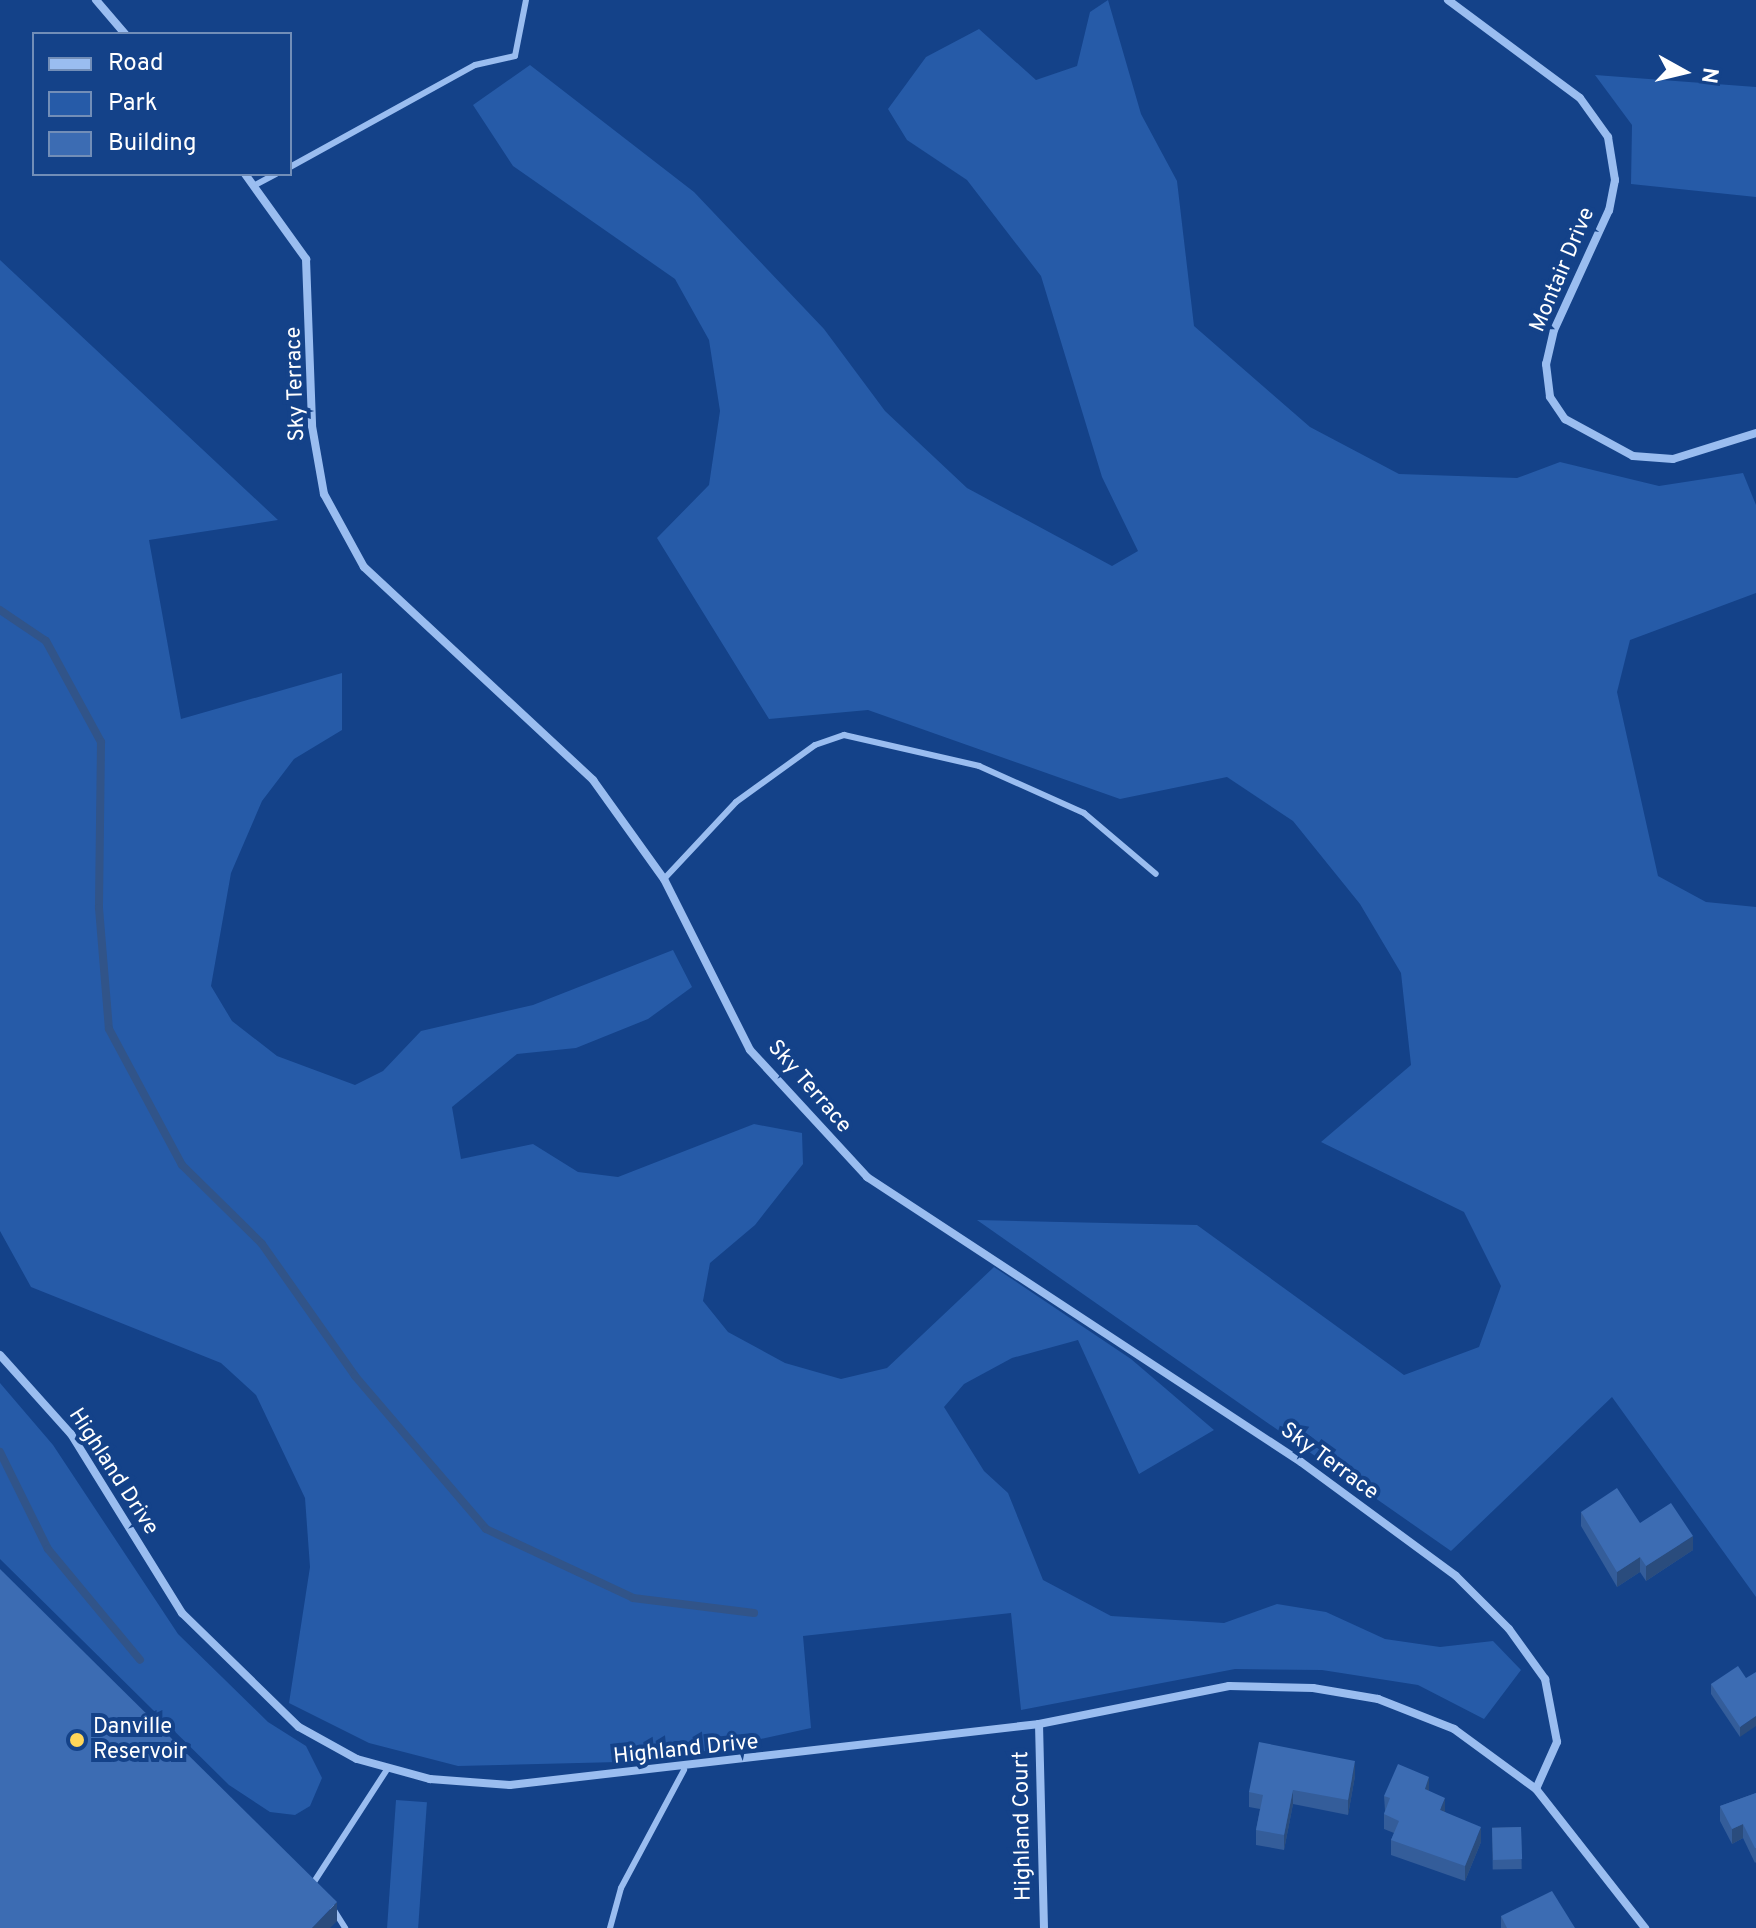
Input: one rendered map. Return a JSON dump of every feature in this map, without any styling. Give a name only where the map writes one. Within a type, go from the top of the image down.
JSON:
[{"type":"street","points":[[96,0],[123,32]]},
{"type":"street","name":"Montair Drive","points":[[1448,0],[1580,98],[1608,137],[1615,180],[1609,210],[1554,330],[1546,364],[1550,397],[1565,419],[1633,456],[1673,459],[1756,433]]},
{"type":"street","name":"Sky Terrace","points":[[247,176],[306,259],[319,467],[324,494],[364,567],[593,780],[664,879],[750,1050],[867,1177],[1301,1462],[1456,1576],[1509,1629],[1545,1679],[1557,1742],[1536,1789]]},
{"type":"street","name":"Highland Drive","points":[[0,1355],[71,1434],[182,1613],[229,1666],[299,1727],[388,1768],[510,1785],[684,1770],[1039,1724],[1229,1686],[1313,1688],[1378,1699],[1454,1729],[1536,1789],[1645,1928]]},
{"type":"street","name":"Highland Court","points":[[1039,1724],[1044,1928]]},
{"type":"lane","points":[[292,166],[475,65],[515,56],[526,0]]},
{"type":"lane","points":[[255,185],[272,176]]},
{"type":"lane","points":[[664,879],[736,802],[815,745],[844,735],[979,766],[1084,813],[1156,874]]},
{"type":"lane","points":[[310,1890],[388,1768]]},
{"type":"lane","points":[[610,1928],[621,1888],[684,1770]]},
{"type":"lane","points":[[300,1876],[310,1890],[349,1924],[345,1928]]},
{"type":"green space","points":[[1108,0],[1141,114],[1177,181],[1194,326],[1310,427],[1399,474],[1517,478],[1560,462],[1659,486],[1743,473],[1756,505],[1756,593],[1630,640],[1617,692],[1658,876],[1706,902],[1756,907],[1756,1597],[1612,1397],[1451,1551],[977,1220],[1197,1225],[1404,1375],[1479,1347],[1501,1286],[1464,1212],[1321,1142],[1411,1065],[1401,973],[1360,904],[1293,821],[1227,777],[1120,799],[868,710],[769,719],[657,538],[709,485],[720,411],[709,340],[675,279],[513,166],[473,105],[530,65],[694,192],[824,329],[885,411],[967,488],[1112,566],[1138,551],[1102,477],[1041,276],[967,180],[907,140],[888,109],[926,57],[979,29],[1036,80],[1077,66],[1090,12]]},
{"type":"green space","points":[[1595,75],[1756,87],[1756,197],[1631,184],[1632,125]]},
{"type":"green space","points":[[0,260],[278,520],[149,540],[181,719],[342,673],[342,730],[294,759],[262,801],[231,873],[211,986],[232,1021],[277,1056],[355,1085],[383,1071],[421,1031],[533,1005],[673,950],[692,987],[648,1019],[576,1048],[517,1054],[452,1107],[461,1159],[533,1144],[578,1172],[618,1177],[754,1124],[802,1133],[803,1164],[755,1225],[710,1263],[703,1301],[728,1332],[785,1363],[841,1379],[887,1368],[994,1267],[1131,1359],[1214,1430],[1139,1474],[1078,1340],[1012,1358],[964,1384],[944,1407],[984,1471],[1008,1493],[1043,1580],[1111,1616],[1224,1623],[1277,1604],[1326,1612],[1385,1639],[1440,1647],[1493,1641],[1521,1670],[1484,1719],[1418,1685],[1322,1670],[1235,1669],[1021,1710],[1011,1613],[803,1636],[811,1728],[659,1761],[458,1766],[369,1743],[289,1703],[310,1567],[305,1498],[256,1395],[221,1363],[31,1287],[0,1231]]},
{"type":"green space","points":[[0,1383],[53,1445],[178,1634],[268,1722],[306,1746],[322,1778],[310,1806],[295,1815],[270,1812],[229,1785],[0,1559]]},
{"type":"green space","points":[[396,1800],[427,1802],[418,1928],[387,1928]]},
{"type":"building","points":[[1617,1488],[1640,1523],[1671,1503],[1693,1536],[1646,1566],[1640,1557],[1617,1572],[1581,1512]]},
{"type":"building","name":"Danville Reservoir","points":[[0,1569],[337,1902],[312,1928],[0,1928]]},
{"type":"building","points":[[1738,1666],[1746,1678],[1756,1672],[1756,1716],[1740,1727],[1711,1684]]},
{"type":"building","points":[[1259,1742],[1355,1761],[1348,1800],[1293,1790],[1284,1835],[1256,1830],[1263,1795],[1249,1792]]},
{"type":"building","points":[[1398,1764],[1429,1777],[1425,1789],[1445,1798],[1440,1810],[1481,1827],[1465,1866],[1391,1840],[1399,1821],[1384,1814],[1390,1798],[1384,1796]]},
{"type":"building","points":[[1756,1793],[1755,1848],[1743,1824],[1732,1829],[1720,1806]]},
{"type":"building","points":[[1521,1827],[1522,1859],[1493,1860],[1492,1828]]},
{"type":"building","points":[[1552,1891],[1575,1928],[1507,1928],[1501,1916]]},
{"type":"waterway","points":[[0,610],[46,641],[101,742],[99,908],[109,1029],[182,1165],[262,1244],[355,1376],[486,1529],[633,1598],[754,1613]]},
{"type":"waterway","points":[[0,1452],[48,1549],[140,1660]]},
{"type":"place","name":"Danville Reservoir","points":[[77,1740]]}]
